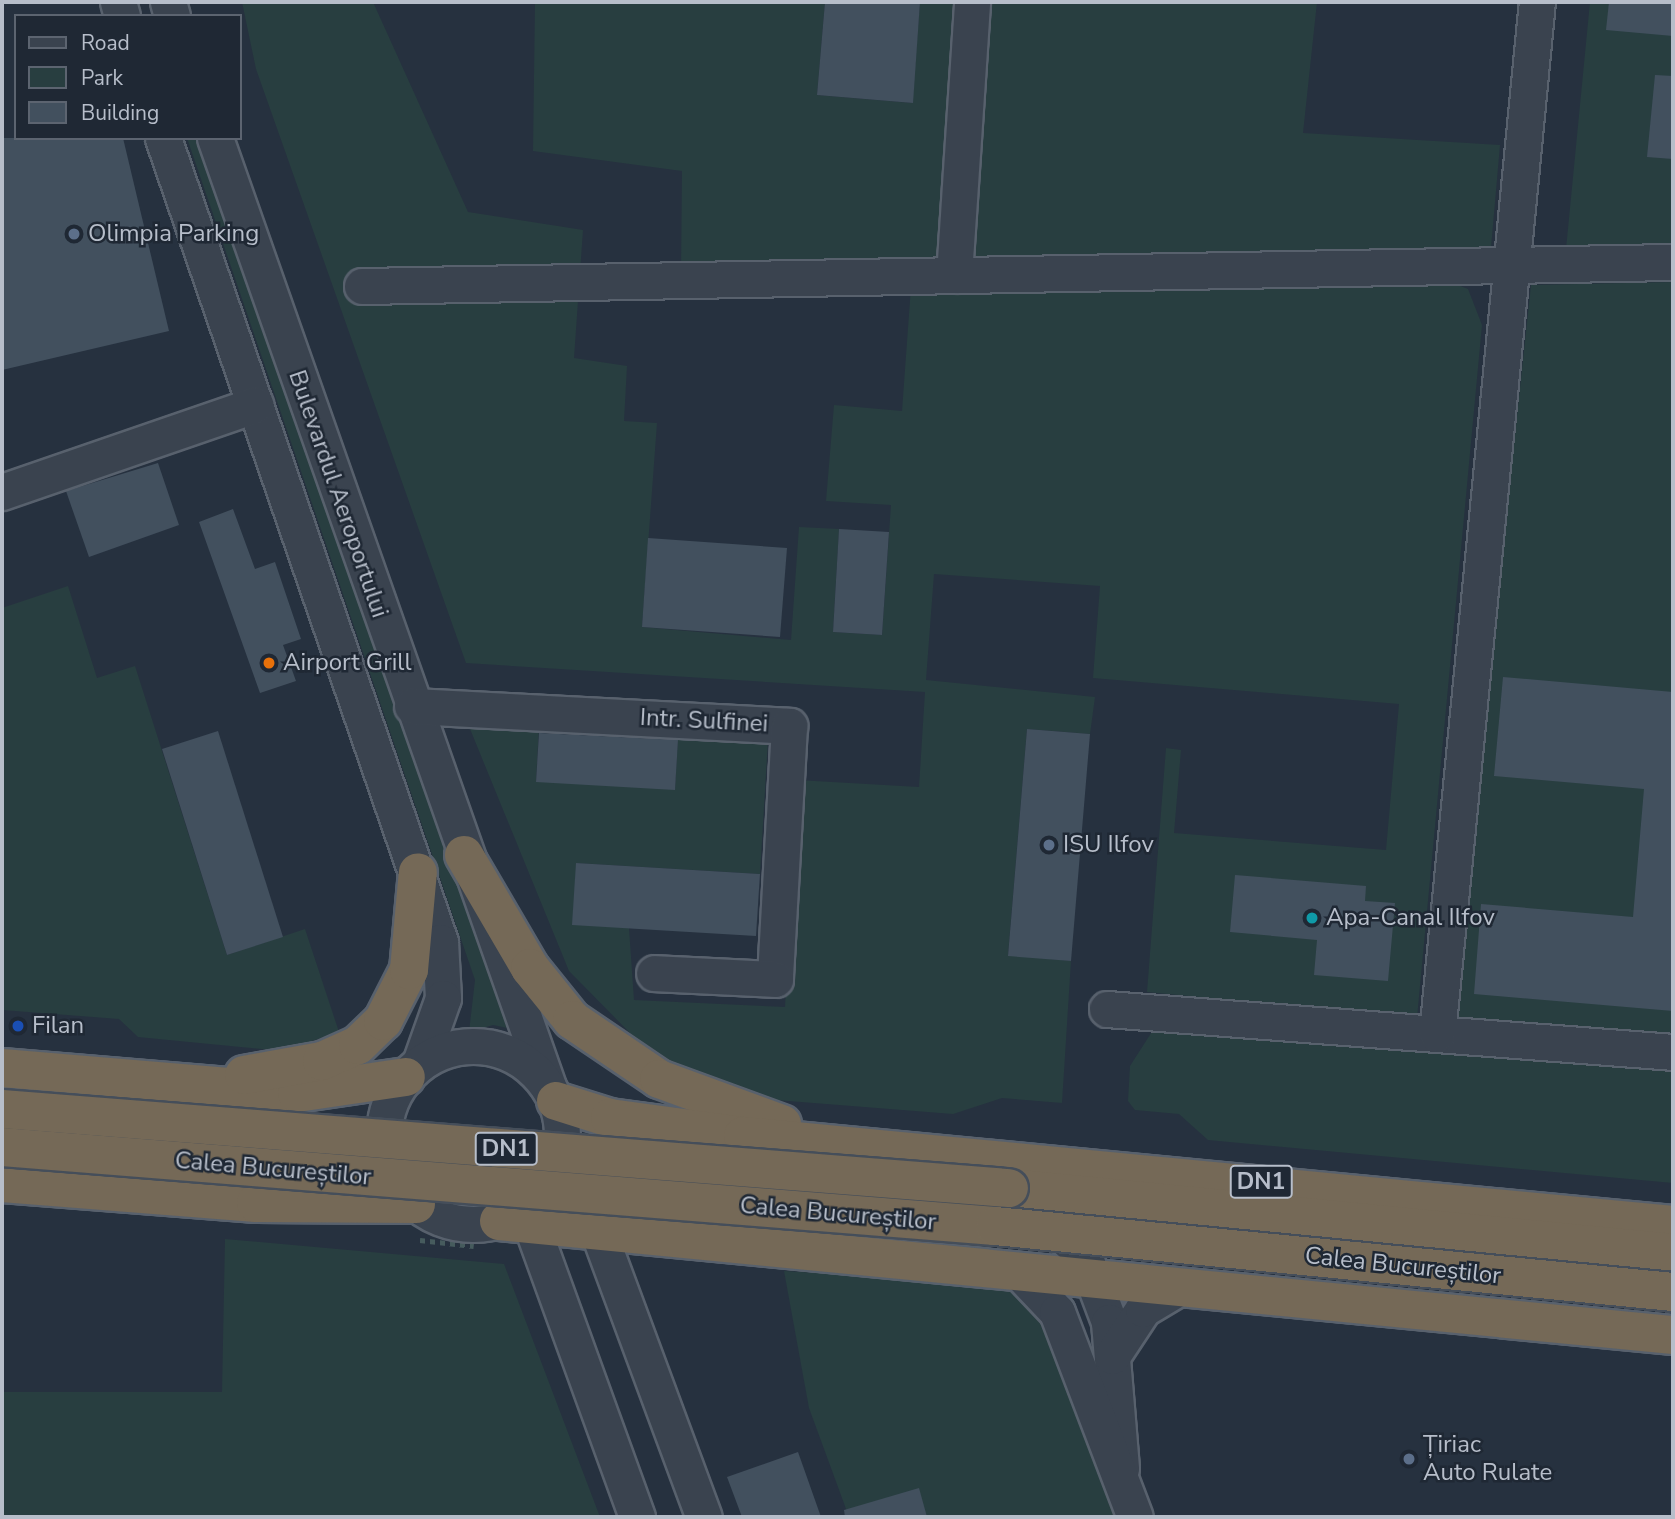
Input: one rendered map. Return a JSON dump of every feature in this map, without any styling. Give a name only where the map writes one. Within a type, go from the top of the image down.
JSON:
[{"type":"highway","points":[[464,855],[530,968],[572,1020],[605,1047],[691,1092],[847,1145]]},
{"type":"highway","points":[[194,1084],[322,1061],[358,1045],[383,1021],[409,970],[418,872]]},
{"type":"highway","points":[[2,1068],[297,1093],[413,1070]]},
{"type":"highway","name":"DN1","points":[[552,1094],[636,1123],[1673,1225]]},
{"type":"highway","name":"Calea Bucureștilor","points":[[2,1109],[996,1187],[1673,1253]]},
{"type":"highway","name":"Calea Bucureștilor","points":[[2,1147],[995,1226],[1673,1292]]},
{"type":"highway","points":[[962,1267],[940,1252],[927,1227],[926,1200],[935,1179],[971,1155]]},
{"type":"highway","name":"DN1","points":[[2,1183],[256,1203],[416,1204]]},
{"type":"highway","name":"DN1","points":[[515,1222],[1098,1282],[1673,1335]]},
{"type":"street","points":[[954,275],[972,2]]},
{"type":"street","points":[[1437,1034],[1537,2]]},
{"type":"street","name":"Bulevardul Aeroportului","points":[[164,140],[440,942],[444,978],[438,1020],[413,1070]]},
{"type":"street","name":"Bulevardul Aeroportului","points":[[216,140],[464,855],[552,1094]]},
{"type":"street","points":[[362,286],[1673,262]]},
{"type":"street","points":[[2,492],[255,405]]},
{"type":"street","name":"Intr. Sulfinei","points":[[412,706],[789,726],[775,979],[654,973]]},
{"type":"street","points":[[1107,1009],[1673,1052]]},
{"type":"street","points":[[413,1070],[440,1052],[481,1046],[523,1060],[552,1094]]},
{"type":"street","name":"DN1","points":[[413,1070],[388,1108],[384,1140],[391,1171],[416,1204],[461,1224],[515,1222],[556,1168],[563,1130],[552,1094]]},
{"type":"street","points":[[556,1168],[1017,1208],[1041,1216],[1062,1229],[1098,1282],[1112,1356],[1121,1469]]},
{"type":"street","points":[[515,1222],[637,1517]]},
{"type":"street","points":[[598,1231],[705,1517]]},
{"type":"street","points":[[1021,1274],[1057,1312],[1121,1469],[1135,1517]]},
{"type":"street","points":[[1112,1356],[1143,1309],[1176,1289]]},
{"type":"green space","points":[[242,2],[373,2],[468,212],[583,230],[574,358],[627,366],[624,421],[657,423],[642,627],[791,640],[799,527],[839,529],[833,632],[882,635],[891,505],[826,501],[834,405],[902,411],[911,287],[1448,281],[1468,289],[1482,325],[1417,1018],[1147,992],[1166,748],[1181,750],[1174,833],[1386,850],[1399,704],[1093,678],[1100,586],[934,574],[926,680],[1095,697],[1090,734],[1027,729],[1008,955],[1071,961],[1062,1103],[1002,1098],[953,1114],[763,1099],[675,1064],[631,1034],[569,971],[468,724],[539,728],[536,781],[675,789],[678,736],[768,740],[760,874],[576,863],[629,928],[634,1000],[785,1007],[797,780],[919,787],[925,692],[466,663],[256,69]]},
{"type":"green space","points":[[535,2],[825,2],[817,95],[912,103],[920,2],[958,2],[941,268],[681,271],[682,171],[533,151]]},
{"type":"green space","points":[[985,2],[1317,2],[1303,133],[1500,145],[1490,259],[968,268]]},
{"type":"green space","points":[[1590,2],[1673,2],[1673,248],[1566,249]]},
{"type":"green space","points":[[188,140],[201,140],[444,845],[517,1030],[493,1025],[469,1032],[475,980]]},
{"type":"green space","points":[[1673,282],[1673,1035],[1453,1017],[1531,285]]},
{"type":"green space","points":[[68,586],[97,678],[135,666],[227,955],[305,929],[339,1032],[282,1051],[138,1037],[119,1019],[2,1010],[2,608]]},
{"type":"green space","points":[[1155,1027],[1673,1068],[1673,1183],[1208,1140],[1179,1114],[1135,1110],[1128,1101],[1130,1066]]},
{"type":"green space","points":[[225,1239],[504,1264],[600,1517],[2,1517],[2,1392],[222,1392]]},
{"type":"green space","points":[[784,1271],[1009,1284],[1037,1304],[1117,1517],[849,1517],[809,1408]]},
{"type":"building","points":[[825,2],[920,2],[913,103],[817,95]]},
{"type":"building","points":[[1609,2],[1673,2],[1673,36],[1606,30]]},
{"type":"building","points":[[1655,75],[1673,76],[1673,159],[1647,157]]},
{"type":"building","name":"Olimpia Parking","points":[[2,138],[123,140],[169,331],[2,370]]},
{"type":"building","points":[[158,463],[179,525],[89,557],[66,491]]},
{"type":"building","points":[[233,509],[255,569],[275,562],[301,639],[283,645],[296,681],[260,693],[199,522]]},
{"type":"building","points":[[839,529],[889,532],[882,635],[833,632]]},
{"type":"building","points":[[648,538],[787,548],[780,637],[642,627]]},
{"type":"building","points":[[1503,677],[1673,692],[1673,1011],[1474,994],[1481,904],[1633,917],[1644,789],[1494,776]]},
{"type":"building","name":"ISU Ilfov","points":[[1027,729],[1090,734],[1071,961],[1008,956]]},
{"type":"building","points":[[218,731],[283,937],[227,955],[162,749]]},
{"type":"building","points":[[539,733],[678,740],[675,790],[536,782]]},
{"type":"building","points":[[576,863],[760,874],[756,936],[572,925]]},
{"type":"building","name":"Apa-Canal Ilfov","points":[[1235,875],[1366,886],[1365,901],[1395,903],[1388,981],[1314,975],[1317,940],[1230,932]]},
{"type":"building","points":[[798,1452],[821,1517],[742,1517],[727,1477]]},
{"type":"building","points":[[919,1488],[927,1517],[845,1517],[844,1510]]},
{"type":"place","name":"Olimpia Parking","points":[[74,234]]},
{"type":"place","name":"Airport Grill","points":[[269,663]]},
{"type":"place","name":"ISU Ilfov","points":[[1049,845]]},
{"type":"place","name":"Apa-Canal Ilfov","points":[[1312,918]]},
{"type":"place","name":"Filan","points":[[18,1026]]},
{"type":"place","name":"Țiriac Auto Rulate","points":[[1409,1459]]}]
